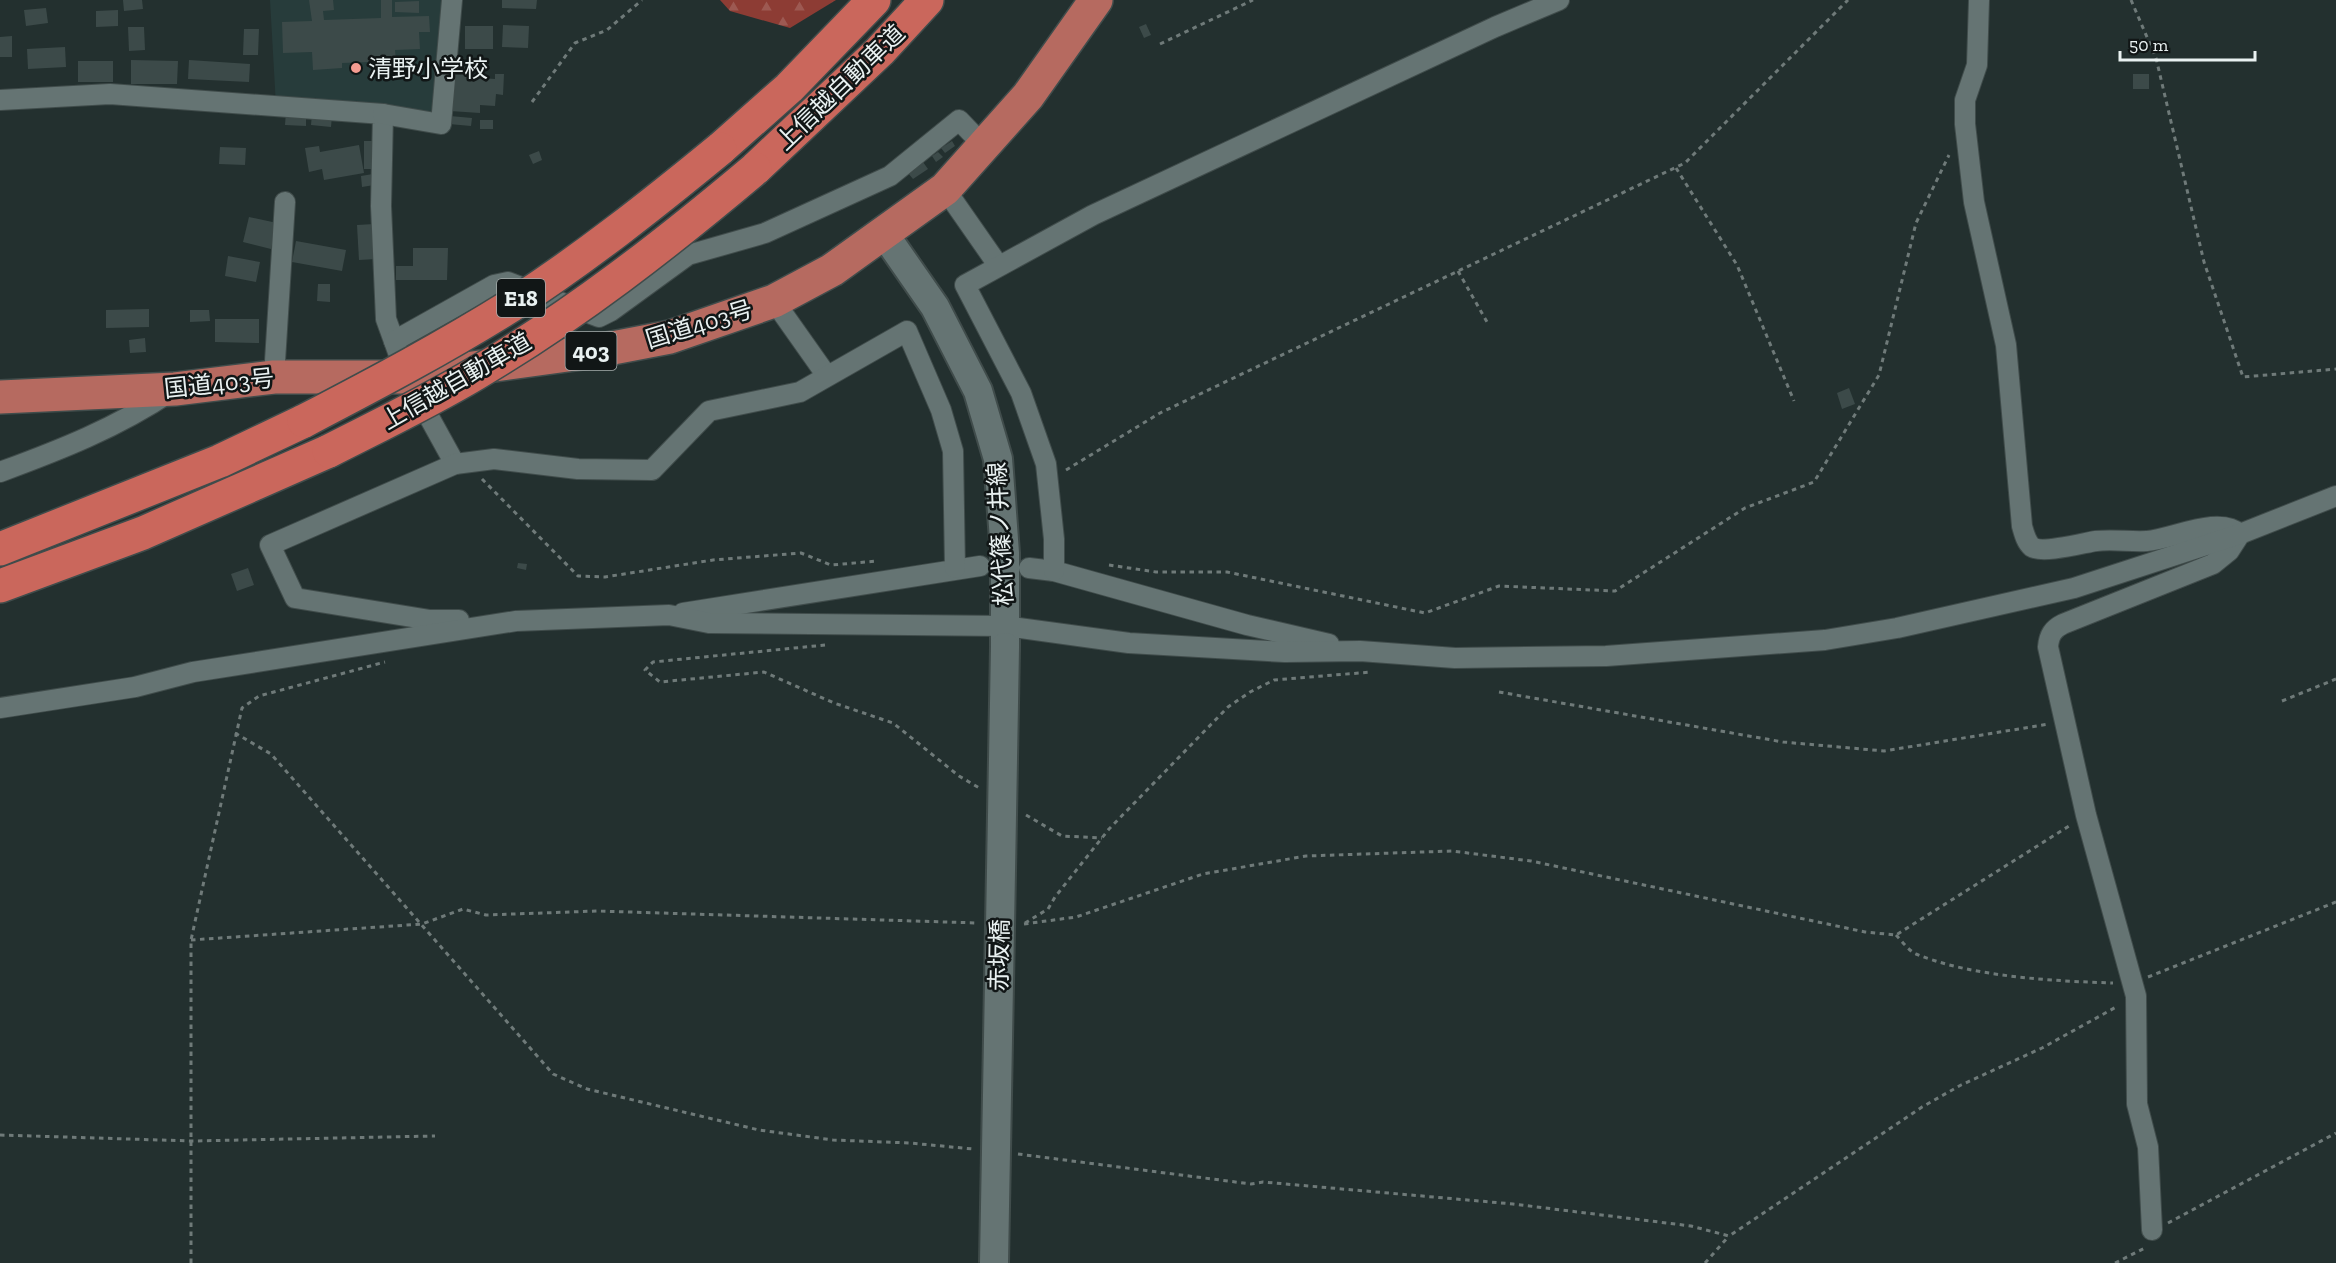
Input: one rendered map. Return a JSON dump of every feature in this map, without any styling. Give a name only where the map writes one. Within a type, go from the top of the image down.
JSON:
[{"type":"highway","name":"上信越自動車道","points":[[0,549],[200,469],[304,421],[443,346],[513,304],[586,254],[720,149],[789,88],[874,0]]},
{"type":"highway","name":"上信越自動車道","points":[[0,586],[142,533],[329,451],[475,374],[556,323],[624,276],[755,169],[880,51],[927,0]]},
{"type":"highway","name":"国道403号","points":[[0,397],[175,389],[274,377],[407,377],[597,351],[670,337],[774,301],[832,270],[885,235],[945,189],[1028,96],[1096,0]]},
{"type":"main road","name":"松代篠ノ井線","points":[[885,235],[935,307],[978,391],[998,459],[1005,553],[1005,636]]},
{"type":"main road","name":"赤坂橋","points":[[994,1263],[1005,636]]},
{"type":"street","points":[[0,100],[110,94],[382,114],[441,124],[452,0]]},
{"type":"street","points":[[1054,571],[1046,464],[1021,393],[965,285],[1093,215],[1484,32],[1559,0]]},
{"type":"street","points":[[1979,0],[1977,65],[1965,100],[1965,124],[1974,202],[2006,345],[2022,526],[2025,536],[2032,546],[2042,550],[2100,540],[2149,541],[2218,526],[2233,527],[2240,534]]},
{"type":"street","points":[[382,114],[381,206],[386,319],[407,377],[460,463]]},
{"type":"street","points":[[393,341],[494,285],[508,282],[598,317],[611,311],[687,255],[765,233],[890,176],[959,120],[984,146]]},
{"type":"street","points":[[945,189],[998,266]]},
{"type":"street","points":[[274,377],[285,202]]},
{"type":"street","points":[[774,301],[827,376]]},
{"type":"street","points":[[955,568],[953,451],[941,410],[907,330],[800,392],[709,411],[652,471],[578,469],[494,459],[460,463],[270,545],[295,598],[430,620],[516,621],[669,615],[955,568],[980,566]]},
{"type":"street","points":[[0,472],[84,441],[136,415],[175,389]]},
{"type":"street","points":[[669,615],[710,622],[1285,652],[1360,651],[1455,658],[1606,656],[1825,640],[1897,628],[2074,588],[2240,534],[2336,496]]},
{"type":"street","points":[[2152,1230],[2148,1147],[2138,1104],[2136,996],[2086,815],[2048,647],[2052,632],[2063,624],[2214,564],[2229,551],[2240,534]]},
{"type":"street","points":[[1029,568],[1054,571],[1247,625],[1360,651]]},
{"type":"street","points":[[0,708],[135,687],[193,672],[516,621]]},
{"type":"path","points":[[532,102],[574,43],[607,30],[642,0]]},
{"type":"path","points":[[1160,44],[1253,0]]},
{"type":"path","points":[[1048,480],[1160,413],[1685,163],[1848,0]]},
{"type":"path","points":[[2131,0],[2156,58],[2204,262],[2242,377],[2336,369]]},
{"type":"path","points":[[1100,564],[1156,572],[1227,572],[1425,613],[1500,586],[1615,591],[1745,508],[1814,482],[1879,375],[1916,223],[1965,124]]},
{"type":"path","points":[[1676,168],[1737,265],[1794,401]]},
{"type":"path","points":[[1458,271],[1487,322]]},
{"type":"path","points":[[460,463],[578,576],[605,578],[713,560],[801,553],[831,565],[887,561]]},
{"type":"path","points":[[836,643],[652,662],[645,670],[660,682],[764,672],[834,703],[893,723],[959,776],[990,794]]},
{"type":"path","points":[[191,1263],[191,940],[242,708],[259,696],[386,662]]},
{"type":"path","points":[[1376,672],[1274,680],[1228,707],[1102,838],[1048,909],[1023,924],[1076,917],[1203,874],[1306,856],[1452,851],[1531,861],[1865,932],[1896,935],[2086,815]]},
{"type":"path","points":[[2282,701],[2336,679]]},
{"type":"path","points":[[1499,693],[1783,742],[1884,752],[2050,724],[2064,718]]},
{"type":"path","points":[[235,733],[272,754],[553,1074],[587,1089],[759,1130],[833,1140],[910,1143],[979,1150]]},
{"type":"path","points":[[1021,812],[1062,836],[1102,838]]},
{"type":"path","points":[[191,940],[422,924],[463,909],[486,915],[597,910],[988,923]]},
{"type":"path","points":[[1705,1263],[1730,1236],[1922,1107],[1961,1084],[2042,1048],[2136,996]]},
{"type":"path","points":[[2115,1263],[2144,1250],[2152,1230],[2217,1199],[2336,1133]]},
{"type":"path","points":[[0,1136],[192,1141],[435,1136]]},
{"type":"path","points":[[1014,1154],[1251,1184],[1263,1182],[1513,1204],[1691,1226],[1730,1236]]},
{"type":"shaded area","name":"清野小学校","points":[[270,0],[446,0],[431,113],[276,106]]},
{"type":"green space","points":[[720,0],[836,0],[790,28],[730,11]]},
{"type":"building","points":[[123,0],[142,0],[143,9],[124,11]]},
{"type":"building","points":[[309,0],[333,0],[334,10],[323,11],[324,20],[381,18],[381,0],[392,0],[392,17],[429,16],[430,32],[419,32],[420,49],[395,50],[396,61],[342,63],[342,68],[313,70],[312,52],[283,53],[282,22],[312,21]]},
{"type":"building","points":[[502,0],[537,0],[536,9],[502,8]]},
{"type":"building","points":[[419,1],[419,13],[395,12],[395,2]]},
{"type":"building","points":[[46,8],[48,23],[26,26],[24,10]]},
{"type":"building","points":[[118,10],[118,26],[96,27],[96,11]]},
{"type":"building","points":[[1146,24],[1151,35],[1144,38],[1139,27]]},
{"type":"building","points":[[503,25],[529,26],[528,48],[502,47]]},
{"type":"building","points":[[465,26],[493,26],[493,49],[465,49]]},
{"type":"building","points":[[128,27],[144,27],[145,50],[129,51]]},
{"type":"building","points":[[244,29],[259,29],[258,55],[243,55]]},
{"type":"building","points":[[12,36],[12,57],[0,57],[0,37]]},
{"type":"building","points":[[65,47],[66,67],[28,69],[27,49]]},
{"type":"building","points":[[131,60],[178,61],[177,84],[131,84]]},
{"type":"building","points":[[189,60],[250,64],[249,82],[188,79]]},
{"type":"building","points":[[78,61],[113,61],[113,82],[78,82]]},
{"type":"building","points":[[456,61],[469,62],[468,77],[495,79],[495,74],[504,74],[503,95],[496,94],[495,106],[480,105],[480,113],[450,111]]},
{"type":"building","points":[[2133,74],[2149,74],[2149,89],[2133,89]]},
{"type":"building","points":[[286,112],[306,112],[306,126],[285,125]]},
{"type":"building","points":[[312,114],[332,116],[331,127],[311,125]]},
{"type":"building","points":[[450,116],[472,118],[471,126],[449,124]]},
{"type":"building","points":[[480,120],[493,120],[493,129],[480,129]]},
{"type":"building","points":[[364,141],[375,141],[375,169],[364,169]]},
{"type":"building","points":[[952,141],[955,146],[945,153],[941,148]]},
{"type":"building","points":[[359,145],[364,173],[324,180],[322,169],[309,172],[305,148],[319,146],[320,152]]},
{"type":"building","points":[[220,147],[246,148],[245,165],[219,164]]},
{"type":"building","points":[[539,151],[542,160],[533,164],[529,155]]},
{"type":"building","points":[[938,152],[943,157],[936,162],[932,156]]},
{"type":"building","points":[[923,162],[928,169],[913,179],[908,173]]},
{"type":"building","points":[[373,174],[374,185],[362,187],[361,176]]},
{"type":"building","points":[[249,217],[277,223],[271,249],[243,242]]},
{"type":"building","points":[[374,224],[376,259],[359,260],[357,225]]},
{"type":"building","points":[[296,241],[346,250],[342,271],[292,262]]},
{"type":"building","points":[[413,248],[448,248],[447,280],[396,280],[396,266],[413,266]]},
{"type":"building","points":[[228,256],[260,262],[256,282],[225,276]]},
{"type":"building","points":[[318,284],[330,284],[330,302],[317,301]]},
{"type":"building","points":[[149,309],[149,327],[106,328],[106,310]]},
{"type":"building","points":[[190,310],[209,310],[210,321],[190,322]]},
{"type":"building","points":[[215,319],[259,319],[259,343],[215,342]]},
{"type":"building","points":[[145,338],[146,352],[130,353],[129,340]]},
{"type":"building","points":[[1849,388],[1855,404],[1842,409],[1837,393]]},
{"type":"building","points":[[518,563],[527,564],[526,570],[517,568]]},
{"type":"building","points":[[248,568],[254,585],[237,591],[231,574]]},
{"type":"place","name":"清野小学校","points":[[356,68]]}]
